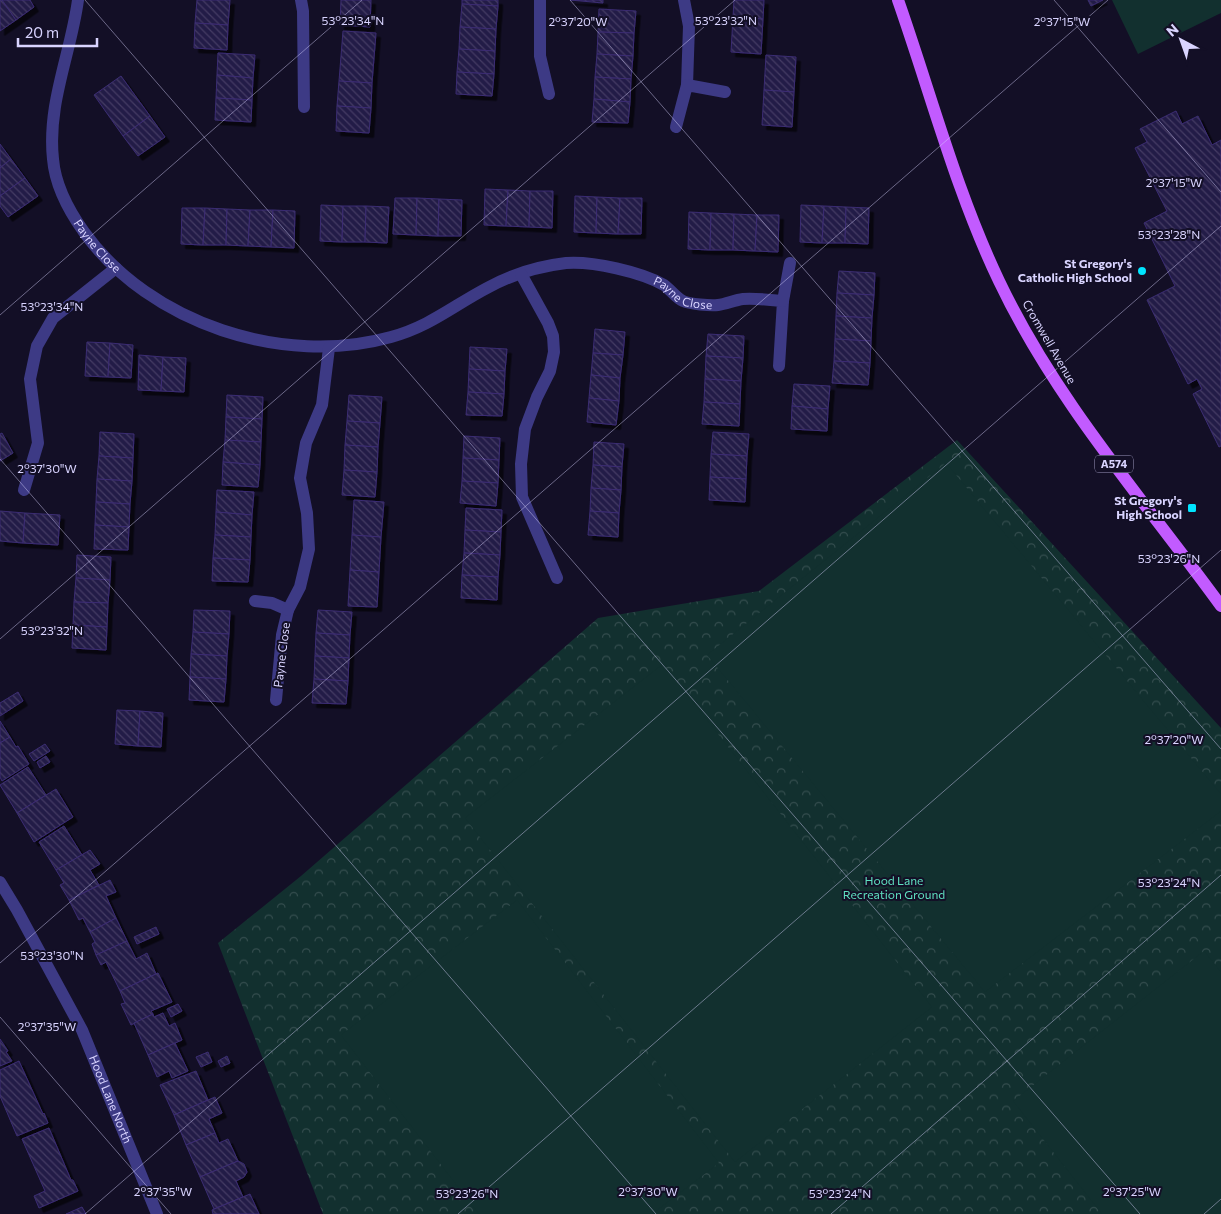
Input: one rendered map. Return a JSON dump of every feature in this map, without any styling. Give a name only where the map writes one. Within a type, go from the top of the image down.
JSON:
[{"type":"main road","name":"Cromwell Avenue","points":[[898,0],[961,193],[999,282],[1016,314],[1046,367],[1086,426],[1221,606]]},
{"type":"street","name":"Payne Close","points":[[78,0],[75,25],[57,92],[52,119],[53,161],[59,185],[78,224],[95,247],[116,268],[164,303],[211,327],[243,337],[303,347],[329,348],[389,338],[438,318],[492,285],[546,266],[585,262],[644,276],[665,286],[682,301],[716,305],[744,299],[783,300]]},
{"type":"street","points":[[301,0],[303,11],[304,108]]},
{"type":"street","points":[[540,0],[540,56],[549,94]]},
{"type":"street","points":[[676,126],[687,86],[689,26],[684,0]]},
{"type":"street","points":[[687,86],[725,92]]},
{"type":"street","points":[[779,366],[783,300],[790,263]]},
{"type":"street","points":[[24,490],[38,443],[30,379],[37,346],[53,318],[116,268]]},
{"type":"street","points":[[521,274],[548,324],[553,336],[554,352],[550,371],[537,397],[525,429],[520,464],[522,497],[557,578]]},
{"type":"street","name":"Payne Close","points":[[276,700],[282,635],[288,610],[300,587],[309,550],[307,513],[300,478],[306,443],[322,406],[329,348]]},
{"type":"street","name":"Payne Close","points":[[255,601],[272,603],[288,610]]},
{"type":"street","name":"Hood Lane North","points":[[0,882],[82,1030],[156,1214]]},
{"type":"green space","points":[[1112,0],[1221,0],[1221,13],[1138,54]]},
{"type":"green space","name":"Hood Lane Recreation Ground","points":[[957,440],[1221,728],[1221,1214],[323,1214],[218,943],[301,876],[598,618],[759,591]]},
{"type":"green space","points":[[946,463],[1221,794],[1221,811],[985,992],[707,655]]},
{"type":"green space","points":[[663,664],[932,1007],[735,1162],[465,818]]},
{"type":"green space","points":[[517,900],[719,1163],[652,1214],[479,1214],[341,1035]]},
{"type":"green space","points":[[1204,951],[1221,972],[1221,1214],[1102,1214],[1013,1101]]},
{"type":"building","points":[[0,0],[2,0],[16,20],[0,31]]},
{"type":"building","points":[[2,0],[30,0],[34,7],[16,20]]},
{"type":"building","points":[[197,0],[230,0],[228,25],[195,23]]},
{"type":"building","points":[[341,0],[371,0],[370,27],[340,25]]},
{"type":"building","points":[[462,0],[498,0],[498,6],[462,4]]},
{"type":"building","points":[[570,0],[603,0],[603,3]]},
{"type":"building","points":[[734,0],[764,0],[763,19],[733,17]]},
{"type":"building","points":[[1088,0],[1103,0],[1091,6]]},
{"type":"building","points":[[462,4],[498,6],[496,29],[460,27]]},
{"type":"building","points":[[599,9],[636,11],[634,33],[598,32]]},
{"type":"building","points":[[733,17],[763,19],[761,54],[731,52]]},
{"type":"building","points":[[195,23],[228,25],[227,50],[194,48]]},
{"type":"building","points":[[460,27],[496,29],[495,51],[459,49]]},
{"type":"building","points":[[343,31],[376,33],[372,83],[339,81]]},
{"type":"building","points":[[598,32],[634,33],[633,56],[597,54]]},
{"type":"building","points":[[459,49],[495,51],[494,74],[457,72]]},
{"type":"building","points":[[218,53],[255,55],[253,78],[217,75]]},
{"type":"building","points":[[597,54],[633,56],[631,79],[595,77]]},
{"type":"building","points":[[766,55],[796,57],[794,92],[764,90]]},
{"type":"building","points":[[457,72],[494,74],[492,96],[456,94]]},
{"type":"building","points":[[217,75],[253,78],[252,100],[216,98]]},
{"type":"building","points":[[121,76],[150,116],[123,136],[94,95]]},
{"type":"building","points":[[595,77],[631,79],[630,102],[594,99]]},
{"type":"building","points":[[339,81],[372,83],[371,108],[337,106]]},
{"type":"building","points":[[764,90],[794,92],[792,127],[762,125]]},
{"type":"building","points":[[216,98],[252,100],[251,122],[215,120]]},
{"type":"building","points":[[594,99],[630,102],[628,123],[592,122]]},
{"type":"building","points":[[337,106],[371,108],[369,133],[336,131]]},
{"type":"building","points":[[1176,111],[1182,124],[1198,116],[1212,145],[1221,140],[1221,446],[1219,447],[1193,394],[1202,389],[1197,379],[1188,384],[1147,300],[1175,286],[1144,223],[1167,211],[1135,148],[1147,142],[1140,129]]},
{"type":"building","points":[[150,116],[165,137],[138,156],[123,136]]},
{"type":"building","points":[[0,144],[11,159],[0,168]]},
{"type":"building","points":[[11,159],[25,178],[0,196],[0,168]]},
{"type":"building","points":[[25,178],[38,196],[8,217],[0,206],[0,196]]},
{"type":"building","points":[[485,189],[508,190],[506,226],[484,225]]},
{"type":"building","points":[[508,190],[530,191],[529,227],[506,226]]},
{"type":"building","points":[[530,191],[553,191],[552,228],[529,227]]},
{"type":"building","points":[[575,196],[597,197],[596,233],[574,232]]},
{"type":"building","points":[[597,197],[620,198],[618,234],[596,233]]},
{"type":"building","points":[[395,198],[417,198],[416,235],[393,234]]},
{"type":"building","points":[[417,198],[439,199],[438,236],[416,235]]},
{"type":"building","points":[[620,198],[642,198],[641,234],[618,234]]},
{"type":"building","points":[[439,199],[462,200],[461,236],[438,236]]},
{"type":"building","points":[[321,205],[343,206],[342,242],[320,241]]},
{"type":"building","points":[[801,205],[824,206],[822,243],[800,242]]},
{"type":"building","points":[[343,206],[366,206],[365,242],[342,242]]},
{"type":"building","points":[[366,206],[389,207],[387,243],[365,242]]},
{"type":"building","points":[[824,206],[846,207],[845,243],[822,243]]},
{"type":"building","points":[[846,207],[869,208],[868,244],[845,243]]},
{"type":"building","points":[[182,208],[205,208],[203,245],[181,244]]},
{"type":"building","points":[[205,208],[227,209],[226,245],[203,245]]},
{"type":"building","points":[[227,209],[250,210],[248,246],[226,245]]},
{"type":"building","points":[[250,210],[273,210],[271,247],[248,246]]},
{"type":"building","points":[[273,210],[295,211],[294,248],[271,247]]},
{"type":"building","points":[[689,212],[711,213],[710,250],[688,249]]},
{"type":"building","points":[[711,213],[734,214],[733,250],[710,250]]},
{"type":"building","points":[[734,214],[757,215],[755,251],[733,250]]},
{"type":"building","points":[[757,215],[779,215],[778,252],[755,251]]},
{"type":"building","points":[[839,271],[875,273],[874,295],[837,293]]},
{"type":"building","points":[[837,293],[874,295],[872,318],[836,316]]},
{"type":"building","points":[[836,316],[872,318],[871,341],[835,339]]},
{"type":"building","points":[[595,329],[625,332],[623,355],[593,353]]},
{"type":"building","points":[[708,334],[744,336],[743,358],[706,356]]},
{"type":"building","points":[[835,339],[871,341],[870,363],[834,361]]},
{"type":"building","points":[[87,342],[110,343],[108,377],[85,376]]},
{"type":"building","points":[[110,343],[133,345],[131,378],[108,377]]},
{"type":"building","points":[[470,347],[507,349],[505,371],[469,369]]},
{"type":"building","points":[[593,353],[623,355],[620,378],[591,375]]},
{"type":"building","points":[[139,355],[163,357],[161,391],[138,390]]},
{"type":"building","points":[[706,356],[743,358],[741,381],[705,379]]},
{"type":"building","points":[[163,357],[186,358],[184,392],[161,391]]},
{"type":"building","points":[[834,361],[870,363],[868,385],[832,383]]},
{"type":"building","points":[[469,369],[505,371],[504,394],[468,392]]},
{"type":"building","points":[[591,375],[620,378],[619,401],[589,398]]},
{"type":"building","points":[[705,379],[741,381],[740,404],[704,402]]},
{"type":"building","points":[[794,384],[830,386],[828,409],[792,406]]},
{"type":"building","points":[[468,392],[504,394],[502,416],[466,415]]},
{"type":"building","points":[[227,395],[263,397],[262,419],[226,417]]},
{"type":"building","points":[[349,395],[382,397],[380,423],[347,421]]},
{"type":"building","points":[[589,398],[619,401],[616,425],[587,422]]},
{"type":"building","points":[[704,402],[740,404],[739,426],[702,424]]},
{"type":"building","points":[[792,406],[828,409],[827,431],[791,429]]},
{"type":"building","points":[[226,417],[262,419],[261,442],[225,440]]},
{"type":"building","points":[[347,421],[380,423],[378,447],[345,445]]},
{"type":"building","points":[[100,432],[134,434],[133,458],[99,456]]},
{"type":"building","points":[[713,432],[749,434],[747,456],[711,454]]},
{"type":"building","points":[[2,433],[13,453],[0,461],[0,434]]},
{"type":"building","points":[[464,436],[500,438],[499,460],[463,458]]},
{"type":"building","points":[[225,440],[261,442],[260,465],[223,462]]},
{"type":"building","points":[[594,442],[624,444],[622,467],[593,465]]},
{"type":"building","points":[[345,445],[378,447],[377,472],[344,470]]},
{"type":"building","points":[[711,454],[747,456],[746,479],[710,477]]},
{"type":"building","points":[[99,456],[133,458],[132,481],[97,479]]},
{"type":"building","points":[[463,458],[499,460],[498,483],[462,481]]},
{"type":"building","points":[[223,462],[260,465],[258,487],[222,485]]},
{"type":"building","points":[[593,465],[622,467],[621,490],[591,488]]},
{"type":"building","points":[[344,470],[377,472],[375,497],[342,495]]},
{"type":"building","points":[[710,477],[746,479],[745,502],[709,500]]},
{"type":"building","points":[[97,479],[132,481],[130,504],[96,502]]},
{"type":"building","points":[[462,481],[498,483],[496,506],[460,503]]},
{"type":"building","points":[[591,488],[621,490],[619,513],[590,511]]},
{"type":"building","points":[[217,490],[254,492],[252,515],[216,512]]},
{"type":"building","points":[[354,500],[384,502],[381,537],[352,535]]},
{"type":"building","points":[[96,502],[130,504],[129,527],[95,525]]},
{"type":"building","points":[[466,508],[502,510],[501,532],[465,530]]},
{"type":"building","points":[[0,511],[25,513],[23,543],[0,541]]},
{"type":"building","points":[[590,511],[619,513],[618,537],[588,535]]},
{"type":"building","points":[[216,512],[252,515],[251,537],[215,535]]},
{"type":"building","points":[[25,513],[60,515],[58,545],[23,543]]},
{"type":"building","points":[[95,525],[129,527],[128,550],[94,549]]},
{"type":"building","points":[[465,530],[501,532],[500,555],[464,553]]},
{"type":"building","points":[[215,535],[251,537],[250,560],[213,558]]},
{"type":"building","points":[[352,535],[381,537],[379,572],[350,570]]},
{"type":"building","points":[[464,553],[500,555],[498,577],[462,575]]},
{"type":"building","points":[[77,555],[111,557],[110,580],[76,578]]},
{"type":"building","points":[[213,558],[250,560],[248,582],[212,581]]},
{"type":"building","points":[[350,570],[379,572],[377,607],[348,606]]},
{"type":"building","points":[[462,575],[498,577],[497,600],[461,598]]},
{"type":"building","points":[[76,578],[110,580],[108,603],[74,602]]},
{"type":"building","points":[[74,602],[108,603],[107,627],[73,625]]},
{"type":"building","points":[[194,610],[230,611],[229,634],[193,632]]},
{"type":"building","points":[[318,610],[352,612],[350,635],[316,633]]},
{"type":"building","points":[[73,625],[107,627],[106,650],[72,648]]},
{"type":"building","points":[[193,632],[229,634],[227,656],[191,654]]},
{"type":"building","points":[[316,633],[350,635],[349,658],[315,656]]},
{"type":"building","points":[[191,654],[227,656],[226,679],[190,677]]},
{"type":"building","points":[[315,656],[349,658],[348,681],[314,679]]},
{"type":"building","points":[[190,677],[226,679],[224,702],[189,700]]},
{"type":"building","points":[[314,679],[348,681],[346,704],[312,703]]},
{"type":"building","points":[[18,692],[23,701],[0,716],[0,703]]},
{"type":"building","points":[[117,710],[140,711],[138,746],[115,744]]},
{"type":"building","points":[[140,711],[163,713],[161,747],[138,746]]},
{"type":"building","points":[[0,721],[10,737],[0,743]]},
{"type":"building","points":[[10,737],[29,764],[2,781],[0,777],[0,743]]},
{"type":"building","points":[[45,744],[50,751],[34,761],[29,754]]},
{"type":"building","points":[[46,756],[50,762],[40,768],[37,762]]},
{"type":"building","points":[[28,767],[46,795],[17,813],[0,785]]},
{"type":"building","points":[[56,789],[73,817],[34,842],[17,813]]},
{"type":"building","points":[[64,826],[82,855],[56,870],[39,842]]},
{"type":"building","points":[[90,850],[100,864],[90,870],[99,885],[69,900],[60,885],[64,883],[56,870]]},
{"type":"building","points":[[110,880],[116,892],[106,896],[116,918],[90,932],[83,918],[79,920],[69,900]]},
{"type":"building","points":[[116,918],[127,941],[96,955],[92,944],[95,942],[90,932]]},
{"type":"building","points":[[156,927],[159,934],[137,944],[134,937]]},
{"type":"building","points":[[127,941],[136,959],[147,953],[156,974],[120,991],[106,962],[101,965],[96,955]]},
{"type":"building","points":[[158,973],[172,1002],[151,1011],[153,1014],[131,1025],[121,1004],[125,1003],[120,991]]},
{"type":"building","points":[[178,1004],[182,1011],[171,1017],[167,1009]]},
{"type":"building","points":[[163,1013],[169,1026],[175,1023],[182,1040],[148,1055],[134,1023],[153,1014],[154,1017]]},
{"type":"building","points":[[0,1039],[12,1061],[0,1066]]},
{"type":"building","points":[[175,1043],[188,1071],[172,1078],[169,1071],[157,1077],[148,1055]]},
{"type":"building","points":[[208,1052],[212,1062],[201,1067],[196,1057]]},
{"type":"building","points":[[227,1056],[230,1063],[221,1067],[218,1061]]},
{"type":"building","points":[[19,1061],[48,1123],[17,1136],[0,1096],[0,1070]]},
{"type":"building","points":[[196,1071],[208,1100],[174,1115],[160,1085]]},
{"type":"building","points":[[215,1097],[222,1113],[209,1119],[215,1133],[186,1145],[174,1115]]},
{"type":"building","points":[[49,1128],[71,1180],[73,1180],[78,1191],[39,1208],[34,1196],[45,1191],[22,1139]]},
{"type":"building","points":[[215,1133],[219,1143],[228,1139],[238,1161],[200,1177],[186,1145]]},
{"type":"building","points":[[238,1161],[244,1164],[247,1172],[244,1177],[236,1181],[243,1197],[214,1209],[200,1177]]},
{"type":"building","points":[[250,1194],[259,1214],[213,1214],[212,1210]]},
{"type":"building","points":[[82,1207],[86,1214],[66,1214]]},
{"type":"place","name":"St Gregory's Catholic High School","points":[[1142,271]]},
{"type":"place","name":"St Gregory's High School","points":[[1192,508]]}]
